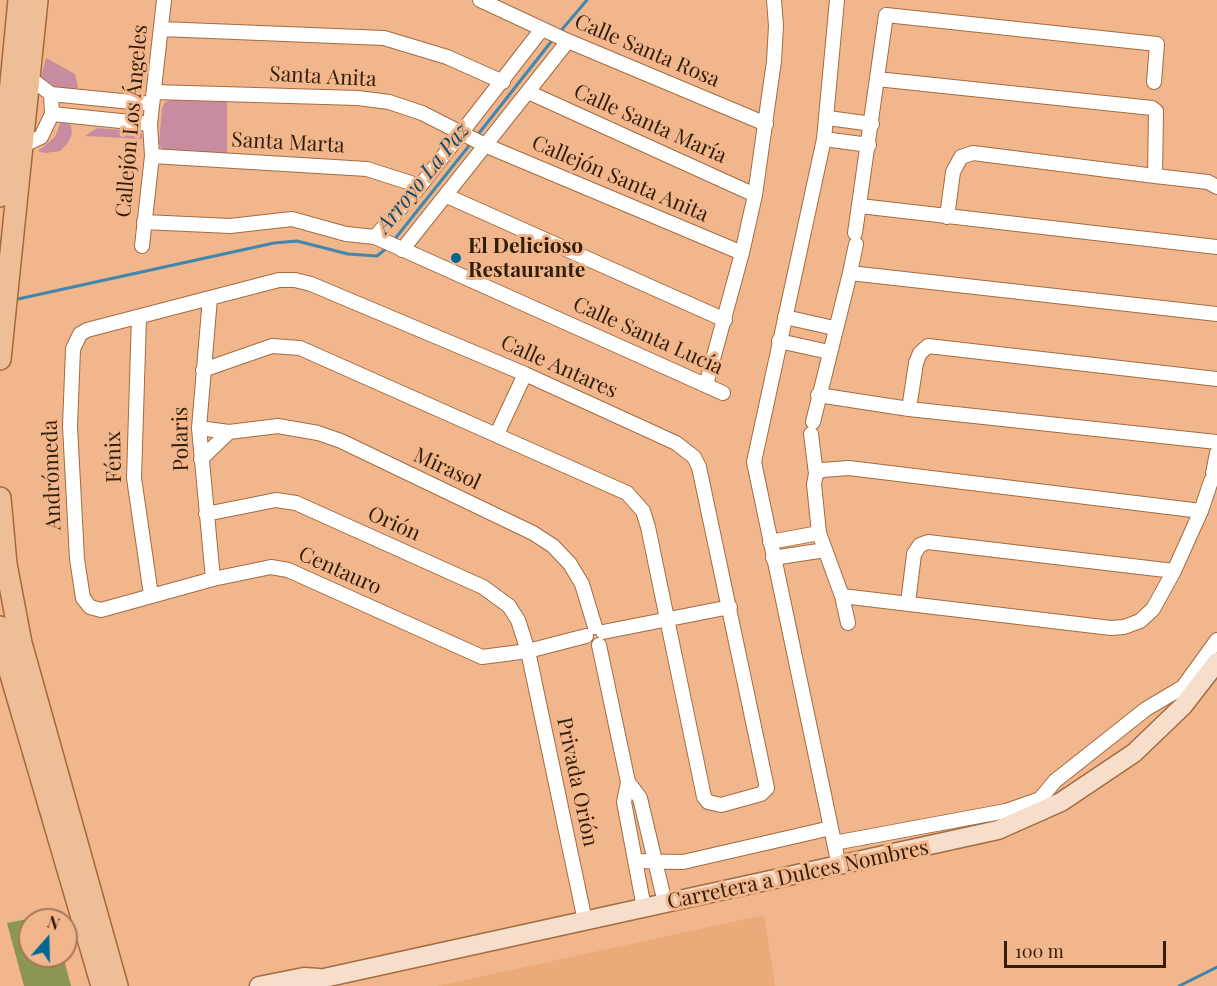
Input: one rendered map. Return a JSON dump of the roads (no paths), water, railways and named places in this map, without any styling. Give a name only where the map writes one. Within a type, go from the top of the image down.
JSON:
[{"type":"main road","points":[[0,359],[15,138],[10,90],[19,0]]},
{"type":"main road","points":[[0,196],[30,78],[37,0]]},
{"type":"main road","points":[[0,498],[6,564],[21,643],[106,985]]},
{"type":"main road","points":[[0,627],[4,651],[47,802],[106,985]]},
{"type":"main road","name":"Carretera a Dulces Nombres","points":[[307,986],[324,978],[982,835],[1028,818],[1061,802],[1134,753],[1183,706],[1217,662]]},
{"type":"main road","name":"Carretera a Dulces Nombres","points":[[259,986],[304,977],[324,978]]},
{"type":"street","name":"Callejón Los Ángeles","points":[[142,246],[152,156],[150,124],[164,0]]},
{"type":"street","name":"Calle Santa Rosa","points":[[480,0],[544,30],[766,124]]},
{"type":"street","points":[[706,385],[725,320],[755,195],[774,61],[776,26],[774,0]]},
{"type":"street","points":[[837,0],[828,118],[754,462],[838,866]]},
{"type":"street","points":[[848,623],[842,596],[819,533],[812,428],[834,328],[850,273],[886,15],[1158,44],[1154,82]]},
{"type":"street","points":[[161,29],[384,38],[447,57],[503,82]]},
{"type":"street","points":[[377,238],[463,135],[544,30]]},
{"type":"street","points":[[401,250],[447,196],[484,145],[528,92],[565,39]]},
{"type":"street","points":[[10,90],[16,81],[30,78],[51,94],[52,114],[42,138],[32,144],[15,138]]},
{"type":"street","points":[[878,79],[1152,108],[1157,114],[1155,176]]},
{"type":"street","name":"Calle Santa María","points":[[528,92],[755,195]]},
{"type":"street","name":"Santa Anita","points":[[51,94],[80,99],[378,100],[422,114],[484,145]]},
{"type":"street","points":[[78,116],[80,99]]},
{"type":"street","points":[[52,114],[150,124]]},
{"type":"street","points":[[828,118],[872,124]]},
{"type":"street","points":[[824,139],[869,145]]},
{"type":"street","name":"Callejón Santa Anita","points":[[484,145],[742,253]]},
{"type":"street","points":[[947,217],[952,172],[961,157],[973,153],[1208,182],[1217,187]]},
{"type":"street","name":"Santa Marta","points":[[152,156],[358,168],[387,174],[420,186]]},
{"type":"street","points":[[447,196],[725,320]]},
{"type":"street","points":[[860,206],[1217,247]]},
{"type":"street","name":"Calle Santa Lucía","points":[[144,222],[230,226],[292,219],[346,234],[377,238],[723,393]]},
{"type":"street","points":[[850,273],[1217,314]]},
{"type":"street","name":"Calle Antares","points":[[80,334],[87,330],[279,280],[295,280],[327,290],[525,374],[676,443],[694,457],[699,467],[767,788],[761,794],[721,805],[708,802],[704,797],[667,620]]},
{"type":"street","name":"Polaris","points":[[210,298],[199,428],[213,579]]},
{"type":"street","name":"Fénix","points":[[140,316],[134,478],[151,595]]},
{"type":"street","points":[[785,317],[834,328]]},
{"type":"street","name":"Andrómeda","points":[[80,334],[73,349],[70,426],[75,532],[83,598],[95,610]]},
{"type":"street","points":[[779,341],[829,352]]},
{"type":"street","points":[[203,370],[272,346],[300,348],[611,484],[637,501],[648,527],[667,620]]},
{"type":"street","points":[[909,408],[918,357],[928,346],[1217,379]]},
{"type":"street","points":[[497,434],[525,374]]},
{"type":"street","points":[[818,395],[909,408],[1217,442]]},
{"type":"street","name":"Mirasol","points":[[199,428],[229,432],[278,426],[318,433],[341,441],[533,533],[553,546],[570,564],[582,584],[596,635],[628,782],[624,801],[644,908]]},
{"type":"street","points":[[201,459],[229,432]]},
{"type":"street","points":[[842,596],[1100,627],[1124,627],[1140,621],[1153,609],[1174,571],[1201,511],[1217,453]]},
{"type":"street","points":[[816,474],[827,468],[849,468],[1201,511]]},
{"type":"street","name":"Orión","points":[[206,514],[276,500],[296,503],[498,596],[509,606],[518,620],[528,651]]},
{"type":"street","points":[[770,542],[819,533]]},
{"type":"street","points":[[908,603],[914,554],[920,545],[927,542],[1174,571]]},
{"type":"street","points":[[773,558],[825,550]]},
{"type":"street","name":"Centauro","points":[[95,610],[213,579],[263,568],[279,568],[476,655],[488,658],[596,635]]},
{"type":"street","points":[[596,635],[730,606]]},
{"type":"street","points":[[834,843],[1006,811],[1040,799],[1055,781],[1146,709],[1183,687],[1217,640]]},
{"type":"street","name":"Privada Orión","points":[[528,651],[585,921]]},
{"type":"street","name":"Mirasol","points":[[628,782],[640,798],[665,903]]},
{"type":"street","points":[[635,861],[683,862],[831,828]]},
{"type":"waterway","name":"Arroyo La Paz","points":[[559,33],[587,0]]},
{"type":"waterway","name":"Arroyo La Paz","points":[[476,137],[554,38]]},
{"type":"waterway","name":"Arroyo La Paz","points":[[394,240],[472,142]]},
{"type":"waterway","name":"Arroyo La Paz","points":[[18,299],[274,243],[297,241],[348,254],[377,256],[388,247]]},
{"type":"waterway","points":[[1179,986],[1217,967]]},
{"type":"place","name":"El Delicioso Restaurante","points":[[456,258]]}]
